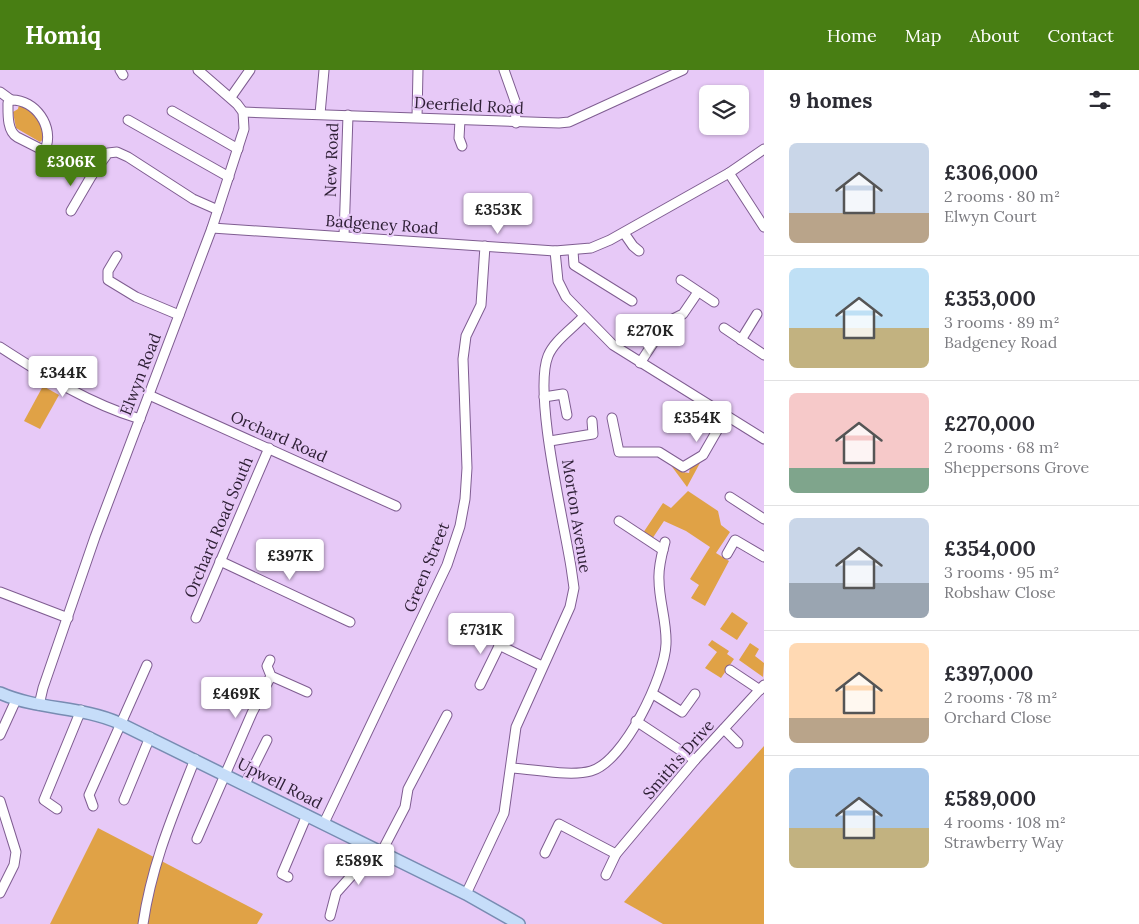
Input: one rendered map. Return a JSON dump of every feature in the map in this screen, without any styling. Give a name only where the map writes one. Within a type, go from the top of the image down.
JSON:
[{"type":"main road","name":"Upwell Road","points":[[0,692],[16,700],[39,706],[81,710],[119,723],[466,894],[519,924]]},
{"type":"street","points":[[198,70],[230,97],[244,112]]},
{"type":"street","points":[[230,97],[244,81],[250,70]]},
{"type":"street","points":[[320,114],[324,70]]},
{"type":"street","points":[[417,117],[418,70]]},
{"type":"street","points":[[504,70],[515,101],[516,123]]},
{"type":"street","name":"Deerfield Road","points":[[244,112],[417,117],[516,123],[569,122],[683,70]]},
{"type":"street","points":[[0,92],[10,100],[27,102],[36,109],[47,132],[48,143],[44,150]]},
{"type":"street","points":[[10,100],[8,109],[13,134],[92,175]]},
{"type":"street","points":[[172,112],[238,149]]},
{"type":"street","name":"Elwyn Road","points":[[39,706],[43,688],[68,618],[212,228],[244,129],[244,112]]},
{"type":"street","name":"New Road","points":[[344,236],[348,115]]},
{"type":"street","points":[[128,120],[229,177]]},
{"type":"street","points":[[460,120],[459,138],[462,146]]},
{"type":"street","name":"Badgeney Road","points":[[212,228],[573,251],[591,248],[624,233],[729,173],[764,149]]},
{"type":"street","points":[[72,211],[92,175],[108,154],[122,154],[193,199],[218,210]]},
{"type":"street","points":[[729,173],[764,226]]},
{"type":"street","points":[[650,218],[655,227]]},
{"type":"street","points":[[624,233],[633,246],[639,250]]},
{"type":"street","name":"Green Street","points":[[324,823],[447,565],[460,526],[466,498],[467,468],[463,359],[466,336],[481,305],[485,246]]},
{"type":"street","points":[[555,251],[558,281],[566,297],[583,317],[613,345],[764,439]]},
{"type":"street","points":[[573,251],[574,265],[632,302]]},
{"type":"street","points":[[117,256],[108,271],[108,280],[136,297],[179,315]]},
{"type":"street","points":[[681,280],[714,302]]},
{"type":"street","points":[[640,363],[667,322],[683,314],[698,292]]},
{"type":"street","points":[[741,340],[757,314]]},
{"type":"street","name":"Morton Avenue","points":[[466,894],[504,813],[516,727],[570,607],[574,588],[544,397],[544,368],[549,354],[583,317]]},
{"type":"street","points":[[724,328],[764,355]]},
{"type":"street","points":[[0,347],[17,360],[102,406],[140,420]]},
{"type":"street","points":[[544,397],[563,394],[567,415]]},
{"type":"street","name":"Orchard Road","points":[[149,395],[396,506]]},
{"type":"street","points":[[612,418],[619,452],[659,452],[683,467],[703,455],[726,416]]},
{"type":"street","points":[[550,441],[593,434],[592,421]]},
{"type":"street","name":"Orchard Road South","points":[[196,618],[269,448]]},
{"type":"street","points":[[730,497],[764,519]]},
{"type":"street","points":[[511,768],[582,772],[592,771],[602,766],[617,753],[653,694],[662,667],[666,645],[659,580],[664,546],[620,521]]},
{"type":"street","points":[[727,554],[735,540],[764,557]]},
{"type":"street","points":[[220,561],[350,622]]},
{"type":"street","points":[[0,592],[68,618]]},
{"type":"street","points":[[480,685],[504,636]]},
{"type":"street","points":[[499,646],[542,666]]},
{"type":"street","points":[[270,660],[267,666],[271,676],[307,692]]},
{"type":"street","points":[[93,806],[89,795],[146,665]]},
{"type":"street","points":[[730,670],[762,688]]},
{"type":"street","points":[[196,839],[252,713],[271,676]]},
{"type":"street","name":"Smith's Drive","points":[[606,875],[616,854],[695,760],[762,688]]},
{"type":"street","points":[[653,694],[682,712],[695,694]]},
{"type":"street","points":[[0,735],[16,700]]},
{"type":"street","points":[[57,809],[44,800],[81,710]]},
{"type":"street","points":[[381,853],[405,806],[408,789],[447,715]]},
{"type":"street","points":[[636,721],[695,760]]},
{"type":"street","points":[[724,729],[738,743]]},
{"type":"street","points":[[124,800],[150,737]]},
{"type":"street","points":[[245,784],[267,740]]},
{"type":"street","points":[[143,924],[148,887],[156,858],[194,759]]},
{"type":"street","points":[[0,801],[16,852],[14,865],[0,893]]},
{"type":"street","points":[[288,877],[282,874],[307,815]]},
{"type":"street","points":[[545,853],[559,824],[616,854]]},
{"type":"street","points":[[330,916],[336,892],[353,874],[368,846]]},
{"type":"shaded area","points":[[19,104],[34,113],[39,121],[45,138],[40,142],[16,128],[13,112],[18,109]]},
{"type":"shaded area","points":[[43,386],[59,395],[40,429],[24,421]]},
{"type":"shaded area","points":[[701,461],[687,487],[670,464],[682,472],[689,473],[690,468]]},
{"type":"shaded area","points":[[688,491],[718,511],[721,525],[730,532],[716,553],[729,561],[705,606],[691,598],[699,585],[690,579],[710,547],[686,531],[664,521],[652,539],[643,533],[663,503],[671,508]]},
{"type":"shaded area","points":[[732,612],[748,623],[737,640],[720,629]]},
{"type":"shaded area","points":[[712,640],[729,651],[727,654],[734,659],[721,678],[705,668],[717,652],[708,645]]},
{"type":"shaded area","points":[[750,643],[759,649],[755,656],[764,663],[763,677],[739,660]]},
{"type":"shaded area","points":[[764,746],[764,924],[663,924],[624,902]]},
{"type":"shaded area","points":[[98,828],[263,914],[257,924],[50,924]]}]
